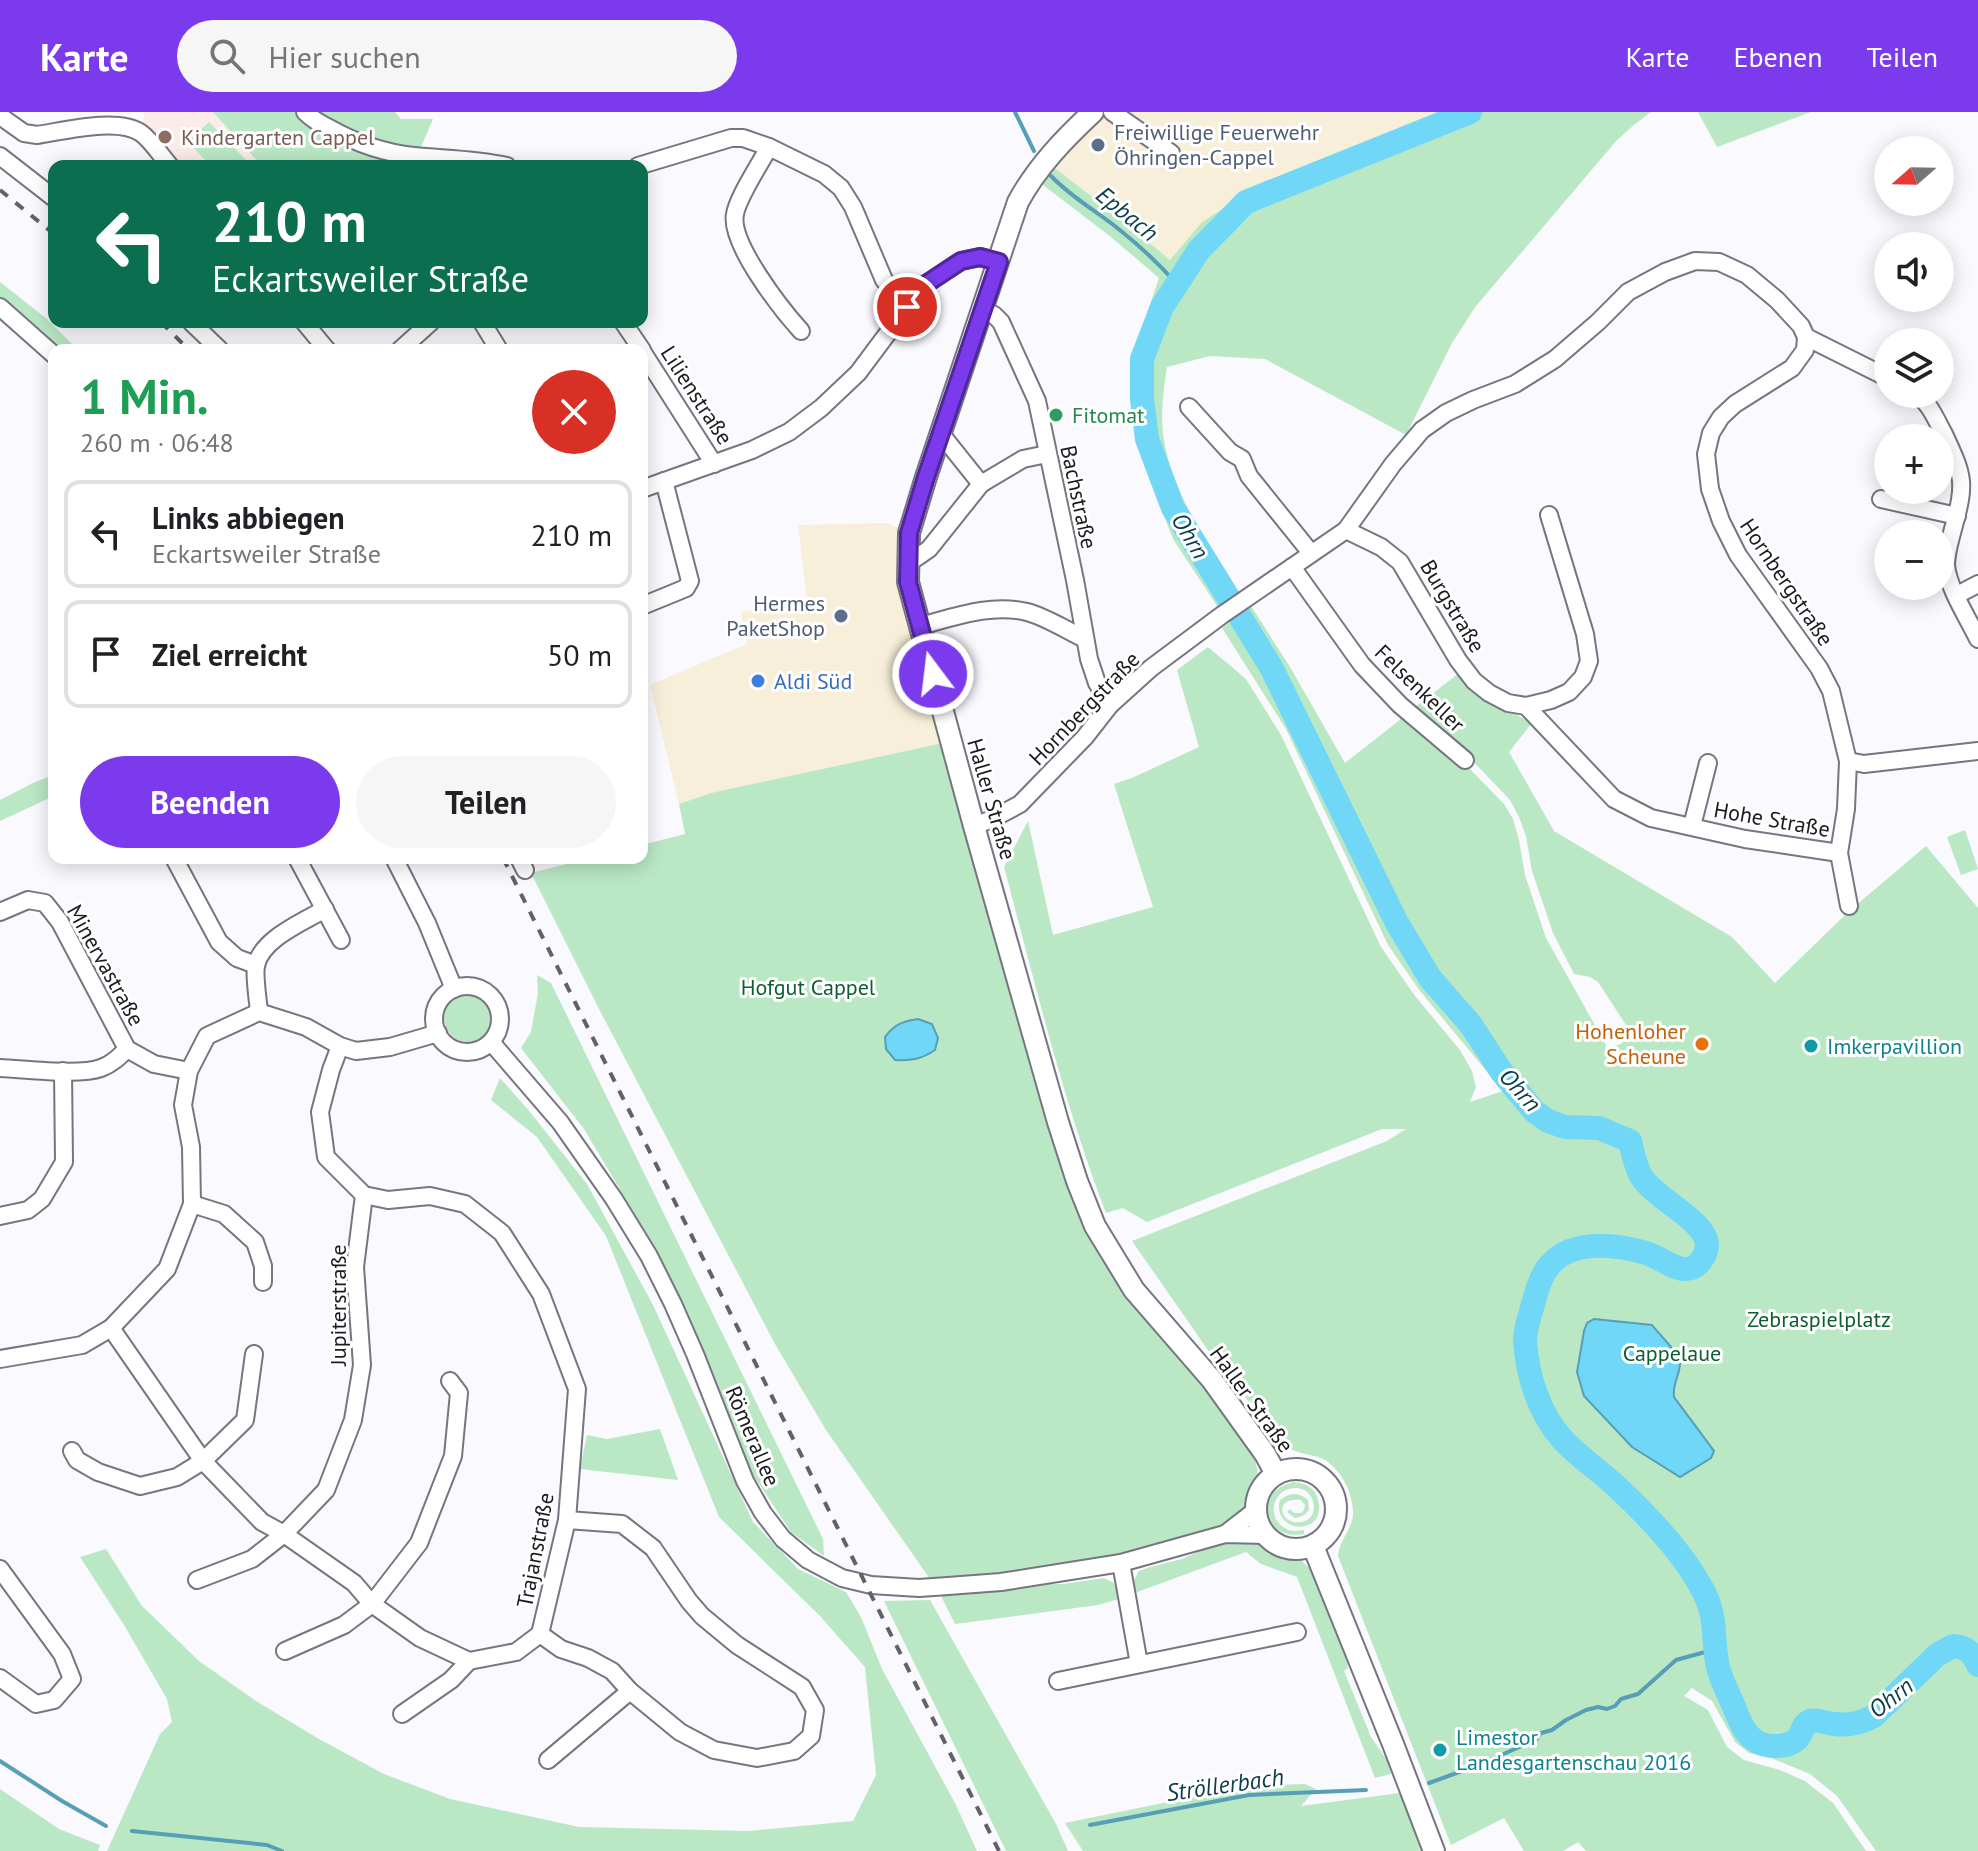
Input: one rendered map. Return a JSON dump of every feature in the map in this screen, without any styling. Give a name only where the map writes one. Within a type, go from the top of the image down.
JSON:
[{"type":"main road","name":"Haller Straße","points":[[1093,112],[1043,162],[1018,202],[909,533],[908,582],[1058,1122],[1095,1226],[1134,1290],[1212,1380],[1276,1474]]},
{"type":"main road","points":[[1301,1469],[1324,1481],[1331,1491],[1335,1516],[1331,1528],[1313,1546],[1287,1548],[1275,1543],[1265,1535],[1258,1523],[1256,1510],[1261,1489],[1276,1474],[1301,1469]]},
{"type":"main road","points":[[1313,1546],[1434,1851]]},
{"type":"street","points":[[305,112],[343,136],[375,148],[411,156],[480,160]]},
{"type":"street","points":[[1112,112],[1171,153]]},
{"type":"street","points":[[0,116],[24,133],[37,135],[116,125],[142,133],[165,160]]},
{"type":"street","points":[[648,163],[731,138],[743,138],[824,174],[841,188],[853,207],[884,280],[907,307]]},
{"type":"street","points":[[769,147],[735,210],[734,223],[737,236],[761,279],[801,331]]},
{"type":"street","points":[[0,156],[48,193]]},
{"type":"street","points":[[648,487],[752,450],[789,432],[821,408],[858,373],[923,286],[961,261],[980,257],[999,262]]},
{"type":"street","points":[[1292,567],[1346,530],[1393,464],[1422,430],[1446,413],[1515,384],[1555,359],[1628,292],[1665,272],[1695,261],[1719,262],[1747,275],[1777,300],[1801,326],[1806,337],[1874,371]]},
{"type":"street","points":[[0,307],[48,350]]},
{"type":"street","name":"Bachstraße","points":[[982,310],[994,315],[1006,331],[1037,401],[1089,659],[1097,683],[1110,705]]},
{"type":"street","points":[[197,328],[214,344]]},
{"type":"street","points":[[309,328],[322,344]]},
{"type":"street","points":[[407,344],[424,328]]},
{"type":"street","name":"Hornbergstraße","points":[[1806,337],[1805,350],[1792,368],[1735,404],[1721,417],[1711,433],[1706,454],[1710,489],[1738,555],[1819,668],[1831,691],[1848,761],[1846,809],[1839,853]]},
{"type":"street","name":"Lilienstraße","points":[[648,360],[714,464]]},
{"type":"street","points":[[1189,407],[1230,452],[1242,459],[1249,476],[1311,553]]},
{"type":"street","points":[[1929,408],[1959,466],[1961,499],[1946,567],[1978,639]]},
{"type":"street","points":[[941,434],[981,484]]},
{"type":"street","points":[[909,559],[929,549],[981,484],[1023,459],[1047,454]]},
{"type":"street","points":[[648,604],[686,588],[690,581],[664,481]]},
{"type":"street","points":[[1903,504],[1957,516]]},
{"type":"street","points":[[1526,706],[1569,692],[1583,677],[1589,661],[1585,634],[1549,515]]},
{"type":"street","name":"Burgstraße","points":[[1346,530],[1381,547],[1400,562],[1458,660],[1474,681],[1508,703],[1526,706]]},
{"type":"street","name":"Hornbergstraße","points":[[974,826],[1020,804],[1085,737],[1110,705],[1151,668],[1292,567]]},
{"type":"street","name":"Felsenkeller","points":[[1292,567],[1362,665],[1400,705],[1465,760]]},
{"type":"street","points":[[1957,595],[1978,584]]},
{"type":"street","points":[[920,626],[978,611],[1005,609],[1029,612],[1085,639]]},
{"type":"street","name":"Hohe Straße","points":[[1526,706],[1614,799],[1651,818],[1745,839],[1839,853],[1849,906]]},
{"type":"street","points":[[1848,761],[1864,764],[1978,751]]},
{"type":"street","name":"Hohe Straße","points":[[1692,826],[1708,763]]},
{"type":"street","points":[[177,864],[219,942],[237,958],[256,965]]},
{"type":"street","points":[[300,864],[341,940]]},
{"type":"street","points":[[397,864],[427,923],[454,989]]},
{"type":"street","name":"Minervastraße","points":[[0,912],[28,900],[45,903],[60,922],[127,1049],[154,1064],[189,1071]]},
{"type":"street","points":[[259,1012],[256,965],[267,946],[279,934],[325,909]]},
{"type":"street","points":[[466,986],[478,988],[489,994],[496,1004],[500,1023],[491,1042],[484,1047],[467,1052],[449,1046],[438,1033],[434,1016],[437,1007],[454,989],[466,986]]},
{"type":"street","points":[[0,1359],[82,1345],[111,1328],[167,1269],[192,1204],[191,1147],[183,1105],[189,1071],[207,1036],[259,1012],[306,1027],[340,1046],[356,1051],[390,1047],[438,1033]]},
{"type":"street","name":"Römerallee","points":[[491,1042],[560,1122],[614,1199],[673,1304],[745,1481],[769,1522],[783,1539],[808,1560],[842,1578],[871,1585],[919,1588],[1001,1582],[1121,1563],[1225,1534],[1265,1535]]},
{"type":"street","points":[[340,1046],[320,1112],[326,1157],[364,1195]]},
{"type":"street","name":"Minervastraße","points":[[0,1068],[99,1069],[114,1062],[127,1049]]},
{"type":"street","points":[[0,1216],[28,1210],[42,1199],[64,1162],[63,1071]]},
{"type":"street","name":"Trajanstraße","points":[[364,1195],[388,1200],[430,1196],[465,1204],[502,1233],[541,1294],[577,1389],[567,1520],[540,1634],[516,1652],[469,1661]]},
{"type":"street","name":"Jupiterstraße","points":[[197,1580],[252,1559],[284,1534],[326,1490],[353,1420],[362,1365],[355,1267],[364,1195]]},
{"type":"street","points":[[192,1204],[224,1214],[255,1242],[263,1266],[263,1282]]},
{"type":"street","points":[[111,1328],[203,1461],[262,1522],[354,1583],[372,1604],[420,1638],[469,1661],[451,1680],[402,1714]]},
{"type":"street","points":[[72,1451],[77,1460],[98,1472],[140,1486],[177,1477],[203,1461],[245,1420],[254,1354]]},
{"type":"street","points":[[285,1651],[344,1625],[372,1604],[419,1543],[453,1456],[459,1393],[450,1381]]},
{"type":"street","name":"Römerallee","points":[[1225,1534],[1256,1510]]},
{"type":"street","points":[[540,1634],[561,1649],[588,1658],[612,1671],[630,1691],[680,1732],[714,1750],[757,1758],[794,1751],[811,1736],[815,1710],[802,1687],[737,1645],[702,1616],[653,1548],[622,1524],[567,1520]]},
{"type":"street","points":[[1121,1563],[1139,1664]]},
{"type":"street","points":[[0,1569],[62,1654],[72,1679],[54,1700],[36,1704],[0,1678]]},
{"type":"street","points":[[1058,1681],[1297,1632]]},
{"type":"street","points":[[548,1760],[630,1691]]},
{"type":"shaded area","points":[[145,112],[299,112],[322,160],[173,160],[142,125]]},
{"type":"shaded area","points":[[1104,112],[1439,112],[1250,191],[1202,222],[1170,260],[1052,166]]},
{"type":"shaded area","points":[[888,523],[904,532],[898,581],[943,743],[711,793],[679,804],[650,685],[747,644],[741,612],[807,601],[798,525]]},
{"type":"green space","points":[[213,112],[301,112],[414,160],[257,160]]},
{"type":"green space","points":[[309,112],[395,112],[401,119],[433,119],[418,154],[376,146]]},
{"type":"green space","points":[[1439,112],[1651,112],[1617,140],[1476,306],[1452,343],[1406,435],[1265,359],[1210,356],[1167,367],[1162,422],[1169,461],[1184,501],[1239,595],[1219,609],[1173,539],[1147,472],[1133,408],[1133,355],[1159,278],[1039,182],[1052,166],[1170,260],[1202,222],[1250,191]]},
{"type":"green space","points":[[1698,112],[1811,112],[1717,147]]},
{"type":"green space","points":[[209,122],[246,160],[205,160],[188,142]]},
{"type":"green space","points":[[0,282],[47,319],[48,328],[56,328],[72,344],[48,345],[0,304]]},
{"type":"green space","name":"Cappelaue","points":[[1251,606],[1345,763],[1406,715],[1464,763],[1504,804],[1513,819],[1525,875],[1546,938],[1606,1045],[1605,1050],[1623,1043],[1617,1030],[1626,1025],[1598,982],[1574,974],[1553,933],[1532,871],[1526,836],[1510,800],[1466,754],[1413,709],[1459,673],[1493,702],[1532,723],[1509,752],[1554,831],[1732,937],[1775,983],[1848,912],[1926,846],[1978,908],[1978,1851],[1876,1851],[1837,1796],[1810,1774],[1771,1758],[1749,1753],[1735,1742],[1712,1701],[1692,1688],[1684,1696],[1708,1710],[1727,1747],[1744,1760],[1805,1781],[1833,1803],[1866,1851],[1586,1851],[1578,1842],[1563,1851],[1524,1851],[1504,1818],[1451,1845],[1338,1556],[1353,1515],[1346,1484],[1337,1470],[1325,1460],[1293,1450],[1279,1440],[1210,1353],[1132,1241],[1387,1141],[1406,1129],[1382,1129],[1147,1222],[1123,1208],[1106,1213],[1063,1085],[1004,867],[1028,821],[1053,935],[1153,907],[1114,784],[1199,747],[1177,670],[1208,647],[1246,679],[1281,735],[1381,947],[1415,996],[1460,1050],[1472,1071],[1476,1087],[1470,1102],[1503,1091],[1420,991],[1388,945],[1286,729],[1222,628]]},
{"type":"green space","name":"Hofgut Cappel","points":[[943,743],[1086,1225],[1227,1414],[1255,1458],[1259,1481],[1243,1513],[1217,1528],[1138,1549],[1020,1570],[930,1579],[826,1430],[775,1344],[531,873],[566,864],[648,864],[648,843],[685,834],[679,804],[711,793]]},
{"type":"green space","points":[[48,777],[48,799],[0,821],[0,800]]},
{"type":"green space","points":[[1965,830],[1978,869],[1961,875],[1947,837]]},
{"type":"green space","points":[[537,975],[551,983],[823,1539],[824,1556],[791,1532],[750,1470],[716,1380],[655,1248],[584,1129],[521,1048],[531,1032],[538,993]]},
{"type":"green space","points":[[468,994],[485,1001],[492,1018],[485,1035],[468,1042],[451,1035],[444,1018],[451,1001]]},
{"type":"green space","points":[[500,1078],[587,1184],[653,1305],[753,1522],[798,1569],[846,1592],[861,1617],[882,1669],[955,1803],[977,1851],[107,1851],[160,1734],[172,1722],[167,1699],[80,1557],[106,1549],[142,1606],[199,1661],[256,1701],[319,1739],[384,1774],[450,1799],[579,1827],[748,1831],[853,1821],[876,1775],[865,1667],[820,1616],[719,1517],[606,1236],[537,1137],[491,1100]]},
{"type":"green space","points":[[660,1429],[678,1480],[580,1469],[587,1435],[607,1439]]},
{"type":"green space","points":[[1294,1482],[1308,1486],[1315,1492],[1318,1516],[1312,1523],[1299,1527],[1283,1519],[1280,1500],[1294,1494],[1308,1500],[1309,1510],[1295,1518],[1287,1512],[1290,1509],[1301,1513],[1305,1505],[1301,1500],[1292,1500],[1283,1506],[1284,1516],[1294,1522],[1302,1522],[1312,1514],[1314,1508],[1310,1495],[1298,1488],[1289,1489],[1278,1496],[1274,1513],[1285,1528],[1304,1530],[1304,1534],[1279,1531],[1267,1515],[1271,1495],[1280,1487]]},
{"type":"green space","points":[[1234,1539],[1262,1539],[1274,1548],[1298,1557],[1312,1571],[1341,1633],[1348,1668],[1344,1671],[1371,1737],[1387,1760],[1391,1774],[1375,1778],[1297,1577],[1261,1564],[1246,1552],[1132,1594],[1133,1582],[1139,1571]]},
{"type":"green space","points":[[1104,1578],[1114,1583],[1119,1599],[1098,1605],[955,1624],[940,1594],[1028,1584],[1064,1584]]},
{"type":"green space","points":[[930,1600],[1056,1824],[1068,1851],[1006,1851],[884,1601]]},
{"type":"green space","points":[[1305,1784],[1316,1789],[1301,1806],[1400,1793],[1423,1851],[1083,1851],[1065,1823],[1246,1786]]},
{"type":"green space","points":[[0,1789],[59,1829],[100,1845],[98,1851],[0,1851]]},
{"type":"water","points":[[918,1019],[932,1024],[938,1038],[935,1050],[916,1059],[895,1060],[886,1049],[885,1037],[900,1024]]},
{"type":"water","points":[[1594,1319],[1652,1325],[1668,1344],[1680,1363],[1674,1397],[1714,1451],[1711,1458],[1680,1477],[1632,1447],[1584,1396],[1577,1372],[1584,1331],[1587,1323]]},
{"type":"waterway","name":"Epbach","points":[[1015,112],[1034,151]]},
{"type":"waterway","name":"Ohrn","points":[[1470,112],[1246,202],[1199,250],[1162,307],[1142,359],[1142,399],[1147,439],[1173,508],[1271,667],[1397,923],[1430,978],[1471,1025],[1501,1071],[1534,1111],[1548,1121],[1565,1127],[1599,1128],[1630,1141],[1641,1176],[1648,1185],[1698,1226],[1704,1235],[1707,1244],[1704,1257],[1694,1267],[1686,1269],[1646,1253],[1620,1247],[1592,1246],[1566,1253],[1555,1260],[1541,1278],[1525,1340],[1528,1367],[1536,1393],[1555,1430],[1652,1522],[1700,1585],[1710,1607],[1720,1673],[1746,1732],[1761,1743],[1779,1746],[1796,1740],[1804,1725],[1810,1721],[1844,1725],[1874,1716],[1937,1655],[1953,1646],[1969,1651],[1978,1665]]},
{"type":"waterway","name":"Epbach","points":[[1051,176],[1136,243],[1176,283]]},
{"type":"waterway","name":"Ströllerbach","points":[[1535,1741],[1541,1733],[1586,1710],[1598,1707],[1607,1709],[1621,1699],[1638,1694],[1676,1660],[1716,1649]]},
{"type":"waterway","name":"Ströllerbach","points":[[1429,1783],[1531,1742]]},
{"type":"waterway","points":[[0,1761],[106,1826]]},
{"type":"waterway","name":"Ströllerbach","points":[[1090,1825],[1249,1795],[1366,1790]]},
{"type":"waterway","points":[[132,1831],[267,1845],[282,1851]]},
{"type":"railway","points":[[0,190],[48,229]]},
{"type":"railway","points":[[167,328],[183,344]]},
{"type":"railway","points":[[506,864],[999,1851]]},
{"type":"place","name":"Kindergarten Cappel","points":[[165,137]]},
{"type":"place","name":"Freiwillige Feuerwehr Öhringen-Cappel","points":[[1098,145]]},
{"type":"place","name":"Fitomat","points":[[1056,415]]},
{"type":"place","name":"Hermes PaketShop","points":[[841,616]]},
{"type":"place","name":"Aldi Süd","points":[[758,681]]},
{"type":"place","name":"Hohenloher Scheune","points":[[1702,1044]]},
{"type":"place","name":"Imkerpavillion","points":[[1811,1046]]},
{"type":"place","name":"Limestor Landesgartenschau 2016","points":[[1440,1750]]},
{"type":"route","points":[[907,307],[923,286],[961,261],[980,257],[999,262],[909,533],[908,582],[933,674]]},
{"type":"park label","name":"Zebraspielplatz","points":[[1819,1319]]}]
